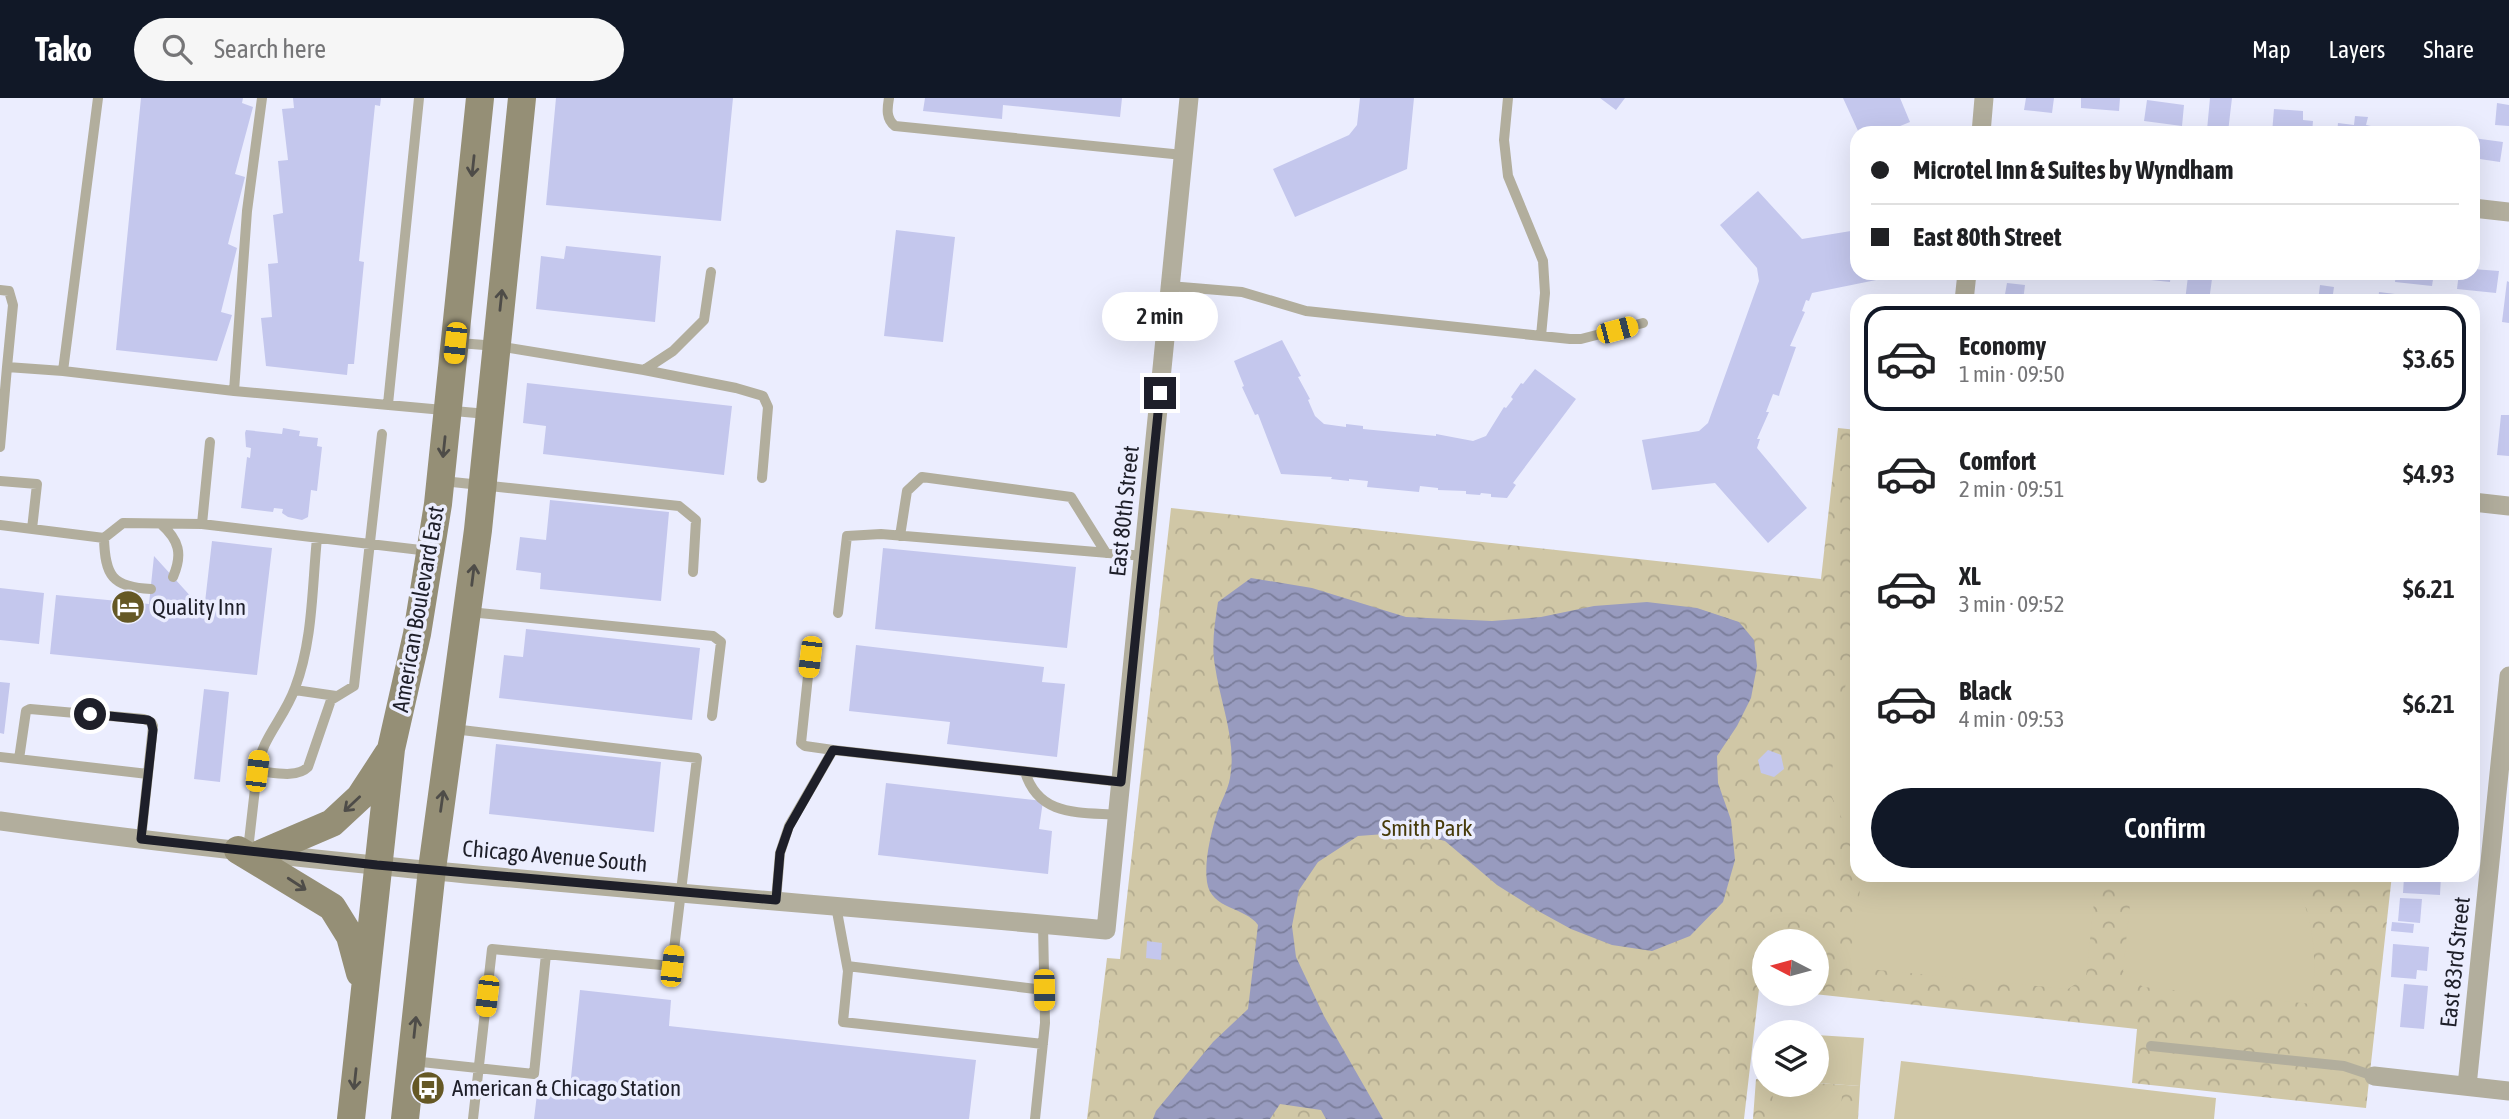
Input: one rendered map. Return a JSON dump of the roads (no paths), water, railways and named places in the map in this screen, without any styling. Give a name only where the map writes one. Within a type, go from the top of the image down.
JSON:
[{"type":"main road","name":"American Boulevard East","points":[[351,1119],[391,749],[417,635],[440,481],[480,98]]},
{"type":"main road","name":"American Boulevard East","points":[[405,1119],[432,869],[483,485],[522,98]]},
{"type":"main road","points":[[249,851],[332,823],[360,797],[391,749]]},
{"type":"main road","points":[[249,851],[332,907],[350,936],[365,990]]},
{"type":"street","name":"East 80th Street","points":[[1106,930],[1189,98]]},
{"type":"street","points":[[1982,126],[1984,98]]},
{"type":"street","points":[[2480,209],[2509,212]]},
{"type":"street","points":[[2480,503],[2509,506]]},
{"type":"street","name":"East 83rd Street","points":[[2467,1086],[2503,800],[2509,676]]},
{"type":"street","name":"Chicago Avenue South","points":[[0,821],[377,865],[1106,930]]},
{"type":"street","points":[[2374,1076],[2509,1091]]},
{"type":"lane","points":[[63,371],[98,98]]},
{"type":"lane","points":[[234,391],[247,211],[262,98]]},
{"type":"lane","points":[[388,404],[419,98]]},
{"type":"lane","points":[[888,98],[887,111],[890,122],[895,126],[1183,155]]},
{"type":"lane","points":[[1508,98],[1504,140],[1508,176],[1543,261],[1545,293],[1541,336]]},
{"type":"lane","points":[[644,370],[673,351],[704,320],[711,272]]},
{"type":"lane","points":[[1169,286],[1242,292],[1306,311],[1541,336],[1581,339],[1643,323]]},
{"type":"lane","points":[[0,290],[9,291],[13,305],[0,447]]},
{"type":"lane","points":[[455,343],[497,346],[644,370],[763,396],[768,407],[762,478]]},
{"type":"lane","points":[[7,366],[490,415]]},
{"type":"lane","points":[[257,771],[292,774],[303,772],[308,767],[331,701],[354,686],[382,434]]},
{"type":"lane","points":[[202,524],[210,442]]},
{"type":"lane","points":[[900,536],[907,491],[922,477],[1071,497],[1107,553]]},
{"type":"lane","points":[[0,481],[37,484],[32,529]]},
{"type":"lane","points":[[440,481],[679,506],[696,520],[692,572]]},
{"type":"lane","points":[[0,525],[104,538],[123,523],[202,524],[430,552]]},
{"type":"lane","points":[[161,524],[172,534],[180,553],[173,576]]},
{"type":"lane","points":[[838,613],[847,536],[900,536],[1144,556]]},
{"type":"lane","points":[[104,538],[104,563],[110,574],[133,588],[150,589]]},
{"type":"lane","points":[[249,851],[259,754],[295,690],[304,659],[317,538]]},
{"type":"lane","points":[[468,612],[713,636],[721,642],[712,716]]},
{"type":"lane","points":[[810,657],[801,743],[805,746],[1121,782]]},
{"type":"lane","points":[[295,690],[337,696]]},
{"type":"lane","points":[[19,759],[23,720],[26,711],[30,709],[144,719],[151,722],[153,726],[141,839]]},
{"type":"lane","points":[[452,729],[698,758],[672,966],[492,949],[473,1119]]},
{"type":"lane","points":[[776,900],[780,853],[789,827],[833,750]]},
{"type":"lane","points":[[0,757],[148,774]]},
{"type":"lane","points":[[1025,772],[1030,786],[1055,809],[1118,815]]},
{"type":"lane","points":[[835,905],[847,966],[843,1022],[1043,1044]]},
{"type":"lane","points":[[1035,1119],[1043,1044],[1043,924]]},
{"type":"lane","points":[[412,1061],[534,1074],[545,954]]},
{"type":"lane","points":[[847,966],[1044,990]]},
{"type":"lane","points":[[2151,1045],[2344,1066],[2374,1076]]},
{"type":"water","points":[[1251,578],[1312,588],[1406,617],[1492,621],[1541,617],[1594,606],[1647,602],[1697,608],[1739,622],[1754,640],[1757,666],[1751,698],[1717,756],[1718,783],[1731,820],[1735,860],[1723,902],[1690,936],[1652,951],[1612,945],[1571,929],[1540,912],[1497,885],[1445,841],[1412,832],[1358,836],[1318,862],[1299,890],[1292,926],[1296,957],[1324,1016],[1383,1119],[1326,1119],[1321,1110],[1280,1104],[1270,1119],[1153,1119],[1156,1111],[1213,1042],[1248,1009],[1258,925],[1253,919],[1215,898],[1210,891],[1206,874],[1210,838],[1229,782],[1232,764],[1230,736],[1214,658],[1218,602]]},
{"type":"place","name":"Quality Inn","points":[[128,607]]},
{"type":"place","name":"American & Chicago Station","points":[[428,1088]]},
{"type":"park label","name":"Smith Park","points":[[1427,828]]}]
